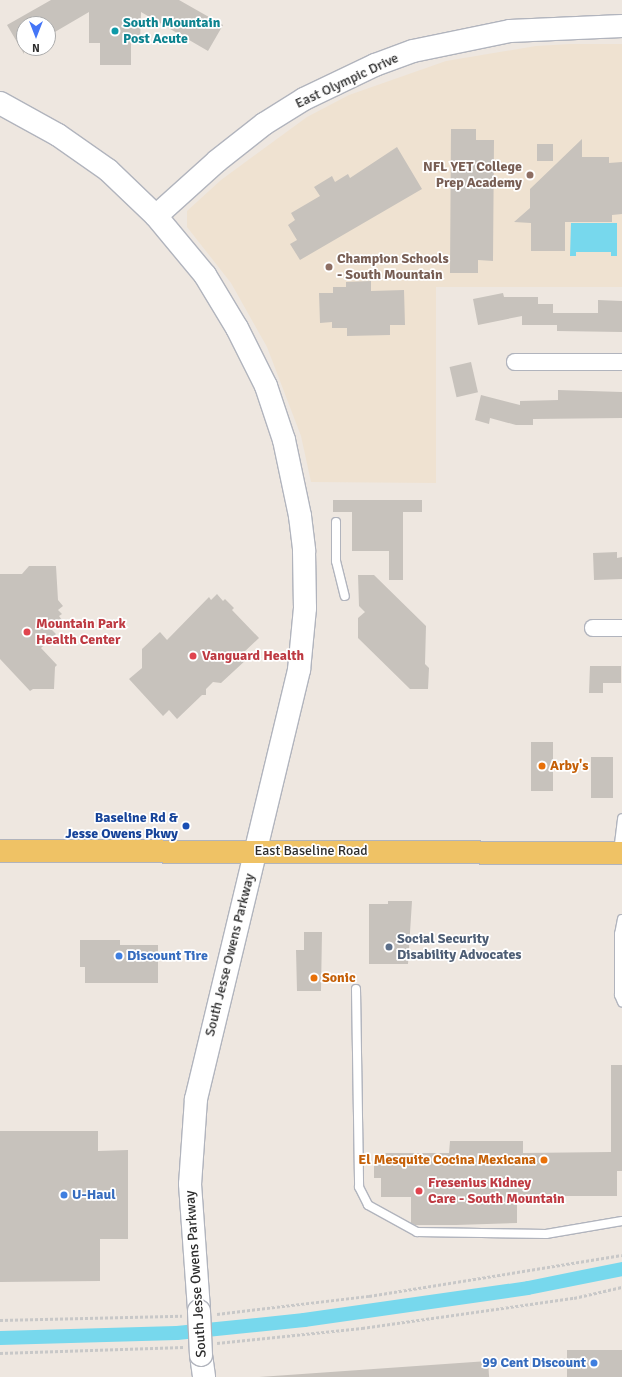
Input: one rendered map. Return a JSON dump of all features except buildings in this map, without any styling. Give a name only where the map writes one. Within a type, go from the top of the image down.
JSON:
[{"type":"main road","name":"East Baseline Road","points":[[0,851],[620,853]]},
{"type":"street","name":"East Olympic Drive","points":[[156,216],[212,166],[264,124],[304,99],[375,65],[413,51],[510,31],[622,26]]},
{"type":"street","name":"South Jesse Owens Parkway","points":[[0,103],[83,152],[108,170],[156,216],[205,275],[254,360],[277,418],[300,516],[305,574],[302,645],[295,690],[196,1099],[190,1184],[198,1314],[204,1377]]},
{"type":"street","points":[[515,362],[622,362]]},
{"type":"street","points":[[593,628],[622,628]]},
{"type":"lane","points":[[336,522],[336,560],[345,596]]},
{"type":"lane","points":[[620,853],[622,818]]},
{"type":"lane","points":[[622,919],[619,934],[620,995],[622,1002]]},
{"type":"lane","points":[[356,989],[359,1187],[368,1205],[416,1232],[546,1234],[622,1220]]},
{"type":"path","points":[[0,1320],[198,1314],[369,1296],[622,1255]]},
{"type":"path","points":[[220,1343],[362,1328],[574,1298],[622,1288]]},
{"type":"path","points":[[0,1353],[181,1347]]},
{"type":"shaded area","name":"Champion Schools - South Mountain","points":[[570,44],[622,44],[622,287],[436,287],[436,483],[311,482],[301,436],[267,347],[231,283],[187,227],[187,211],[221,180],[307,117],[349,95],[446,61],[536,46]]},
{"type":"water","points":[[571,223],[617,223],[617,256],[611,256],[611,252],[576,252],[576,256],[570,256]]},
{"type":"waterway","points":[[0,1338],[177,1333],[304,1320],[528,1288],[622,1269]]},
{"type":"place","name":"South Mountain Post Acute","points":[[115,31]]},
{"type":"place","name":"NFL YET College Prep Academy","points":[[530,175]]},
{"type":"place","name":"Champion Schools - South Mountain","points":[[329,267]]},
{"type":"place","name":"Mountain Park Health Center","points":[[27,632]]},
{"type":"place","name":"Vanguard Health","points":[[193,656]]},
{"type":"place","name":"Arby's","points":[[542,766]]},
{"type":"place","name":"Baseline Rd & Jesse Owens Pkwy","points":[[186,826]]},
{"type":"place","name":"Social Security Disability Advocates","points":[[389,947]]},
{"type":"place","name":"Discount Tire","points":[[119,956]]},
{"type":"place","name":"Sonic","points":[[314,978]]},
{"type":"place","name":"El Mesquite Cocina Mexicana","points":[[544,1160]]},
{"type":"place","name":"Fresenius Kidney Care - South Mountain","points":[[419,1191]]},
{"type":"place","name":"U-Haul","points":[[64,1195]]},
{"type":"place","name":"99 Cent Discount","points":[[594,1363]]}]
